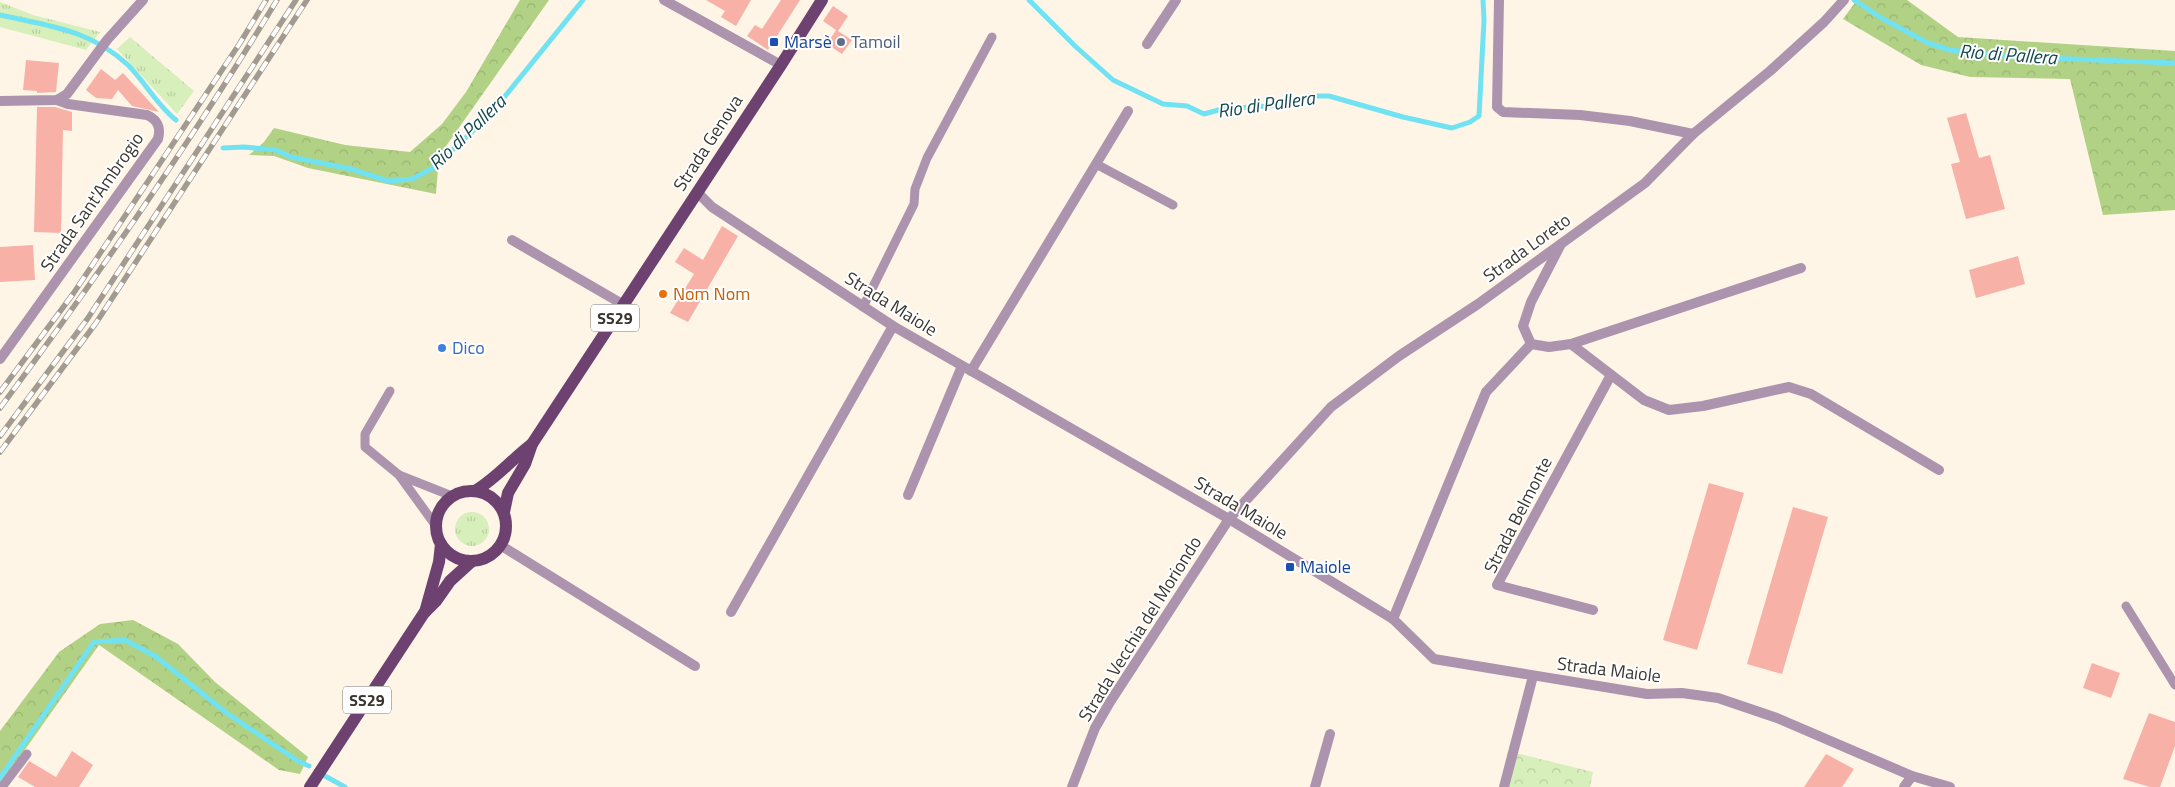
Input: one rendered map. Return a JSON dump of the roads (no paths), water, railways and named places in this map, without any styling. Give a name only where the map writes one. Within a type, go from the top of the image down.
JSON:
[{"type":"main road","name":"Strada Genova","points":[[500,545],[506,529],[504,512],[508,493],[525,464],[532,444],[822,0]]},
{"type":"main road","name":"Strada Genova","points":[[452,496],[468,490],[475,491],[496,477],[518,454],[532,444]]},
{"type":"main road","points":[[475,491],[489,496],[498,503],[504,512]]},
{"type":"main road","points":[[436,526],[436,516],[441,506],[452,496]]},
{"type":"main road","name":"SS29","points":[[424,613],[439,562],[441,544],[437,538],[436,526]]},
{"type":"main road","points":[[441,544],[450,555],[460,560],[472,561]]},
{"type":"main road","name":"SS29","points":[[310,787],[424,613],[436,601],[450,581],[472,561],[483,559],[493,554],[500,545]]},
{"type":"street","points":[[0,101],[57,100],[67,94],[98,51],[143,0]]},
{"type":"street","points":[[664,0],[781,65]]},
{"type":"street","points":[[1147,44],[1176,0]]},
{"type":"street","points":[[1499,0],[1497,107],[1503,112],[1580,115],[1630,121],[1693,134]]},
{"type":"street","name":"Strada Loreto","points":[[1229,519],[1331,407],[1399,356],[1478,304],[1645,183],[1693,134],[1770,71],[1824,22],[1844,0]]},
{"type":"street","name":"Strada Sant'Ambrogio","points":[[0,359],[158,139],[160,132],[154,118],[147,114],[68,104],[57,100]]},
{"type":"street","points":[[908,495],[966,368],[1096,164],[1128,110]]},
{"type":"street","name":"Strada Maiole","points":[[697,192],[712,207],[893,326],[1229,519],[1393,619],[1434,659],[1647,694],[1682,693],[1718,698],[1776,718],[1912,776],[1950,787]]},
{"type":"street","points":[[512,240],[624,305]]},
{"type":"street","points":[[1531,344],[1523,326],[1531,302],[1563,242]]},
{"type":"street","points":[[1531,344],[1549,347],[1571,344],[1801,268]]},
{"type":"street","points":[[731,612],[893,326]]},
{"type":"street","points":[[1393,619],[1486,392],[1531,344]]},
{"type":"street","points":[[1571,344],[1644,400],[1669,410],[1703,406],[1789,387],[1811,394],[1938,470]]},
{"type":"street","name":"Strada Belmonte","points":[[1593,610],[1497,584],[1611,375]]},
{"type":"street","name":"Strada Vecchia del Moriondo","points":[[1072,787],[1095,728],[1110,702],[1229,519]]},
{"type":"street","points":[[500,545],[695,666]]},
{"type":"street","points":[[1504,787],[1533,676]]},
{"type":"street","points":[[1315,787],[1330,734]]},
{"type":"street","points":[[1904,787],[1912,776]]},
{"type":"lane","points":[[863,307],[914,204],[915,189],[927,158],[992,38]]},
{"type":"lane","points":[[1096,164],[1173,205]]},
{"type":"lane","points":[[390,391],[365,434],[365,447],[399,475],[436,526]]},
{"type":"lane","points":[[399,475],[452,496]]},
{"type":"lane","points":[[2126,606],[2175,685]]},
{"type":"lane","points":[[2,787],[27,754]]},
{"type":"waterway","name":"Rio di Pallera","points":[[223,148],[244,147],[276,150],[291,157],[351,169],[388,181],[412,179],[433,168],[489,116],[583,0]]},
{"type":"waterway","name":"Rio di Pallera","points":[[1029,0],[1075,46],[1113,80],[1163,104],[1187,106],[1204,114],[1222,109],[1298,104],[1308,96],[1329,96],[1403,117],[1452,128],[1470,122],[1479,116],[1484,20],[1483,0]]},
{"type":"waterway","name":"Rio di Pallera","points":[[1854,0],[1883,19],[1928,43],[1950,50],[2016,57],[2175,63]]},
{"type":"waterway","name":"Rio di Pallera","points":[[0,15],[52,26],[83,36],[98,44],[128,65],[176,120]]},
{"type":"waterway","points":[[0,778],[94,642],[125,640],[155,656],[228,714],[298,761],[309,766]]},
{"type":"waterway","points":[[325,776],[345,787]]},
{"type":"railway","points":[[0,392],[73,294],[240,43],[266,0]]},
{"type":"railway","points":[[0,408],[73,308],[178,156],[277,0]]},
{"type":"railway","points":[[0,436],[88,318],[296,0]]},
{"type":"railway","points":[[0,452],[96,323],[307,0]]},
{"type":"place","name":"Marsè","points":[[774,42]]},
{"type":"place","name":"Tamoil","points":[[841,42]]},
{"type":"place","name":"Nom Nom","points":[[663,294]]},
{"type":"place","name":"Dico","points":[[442,348]]},
{"type":"place","name":"Maiole","points":[[1290,567]]}]
